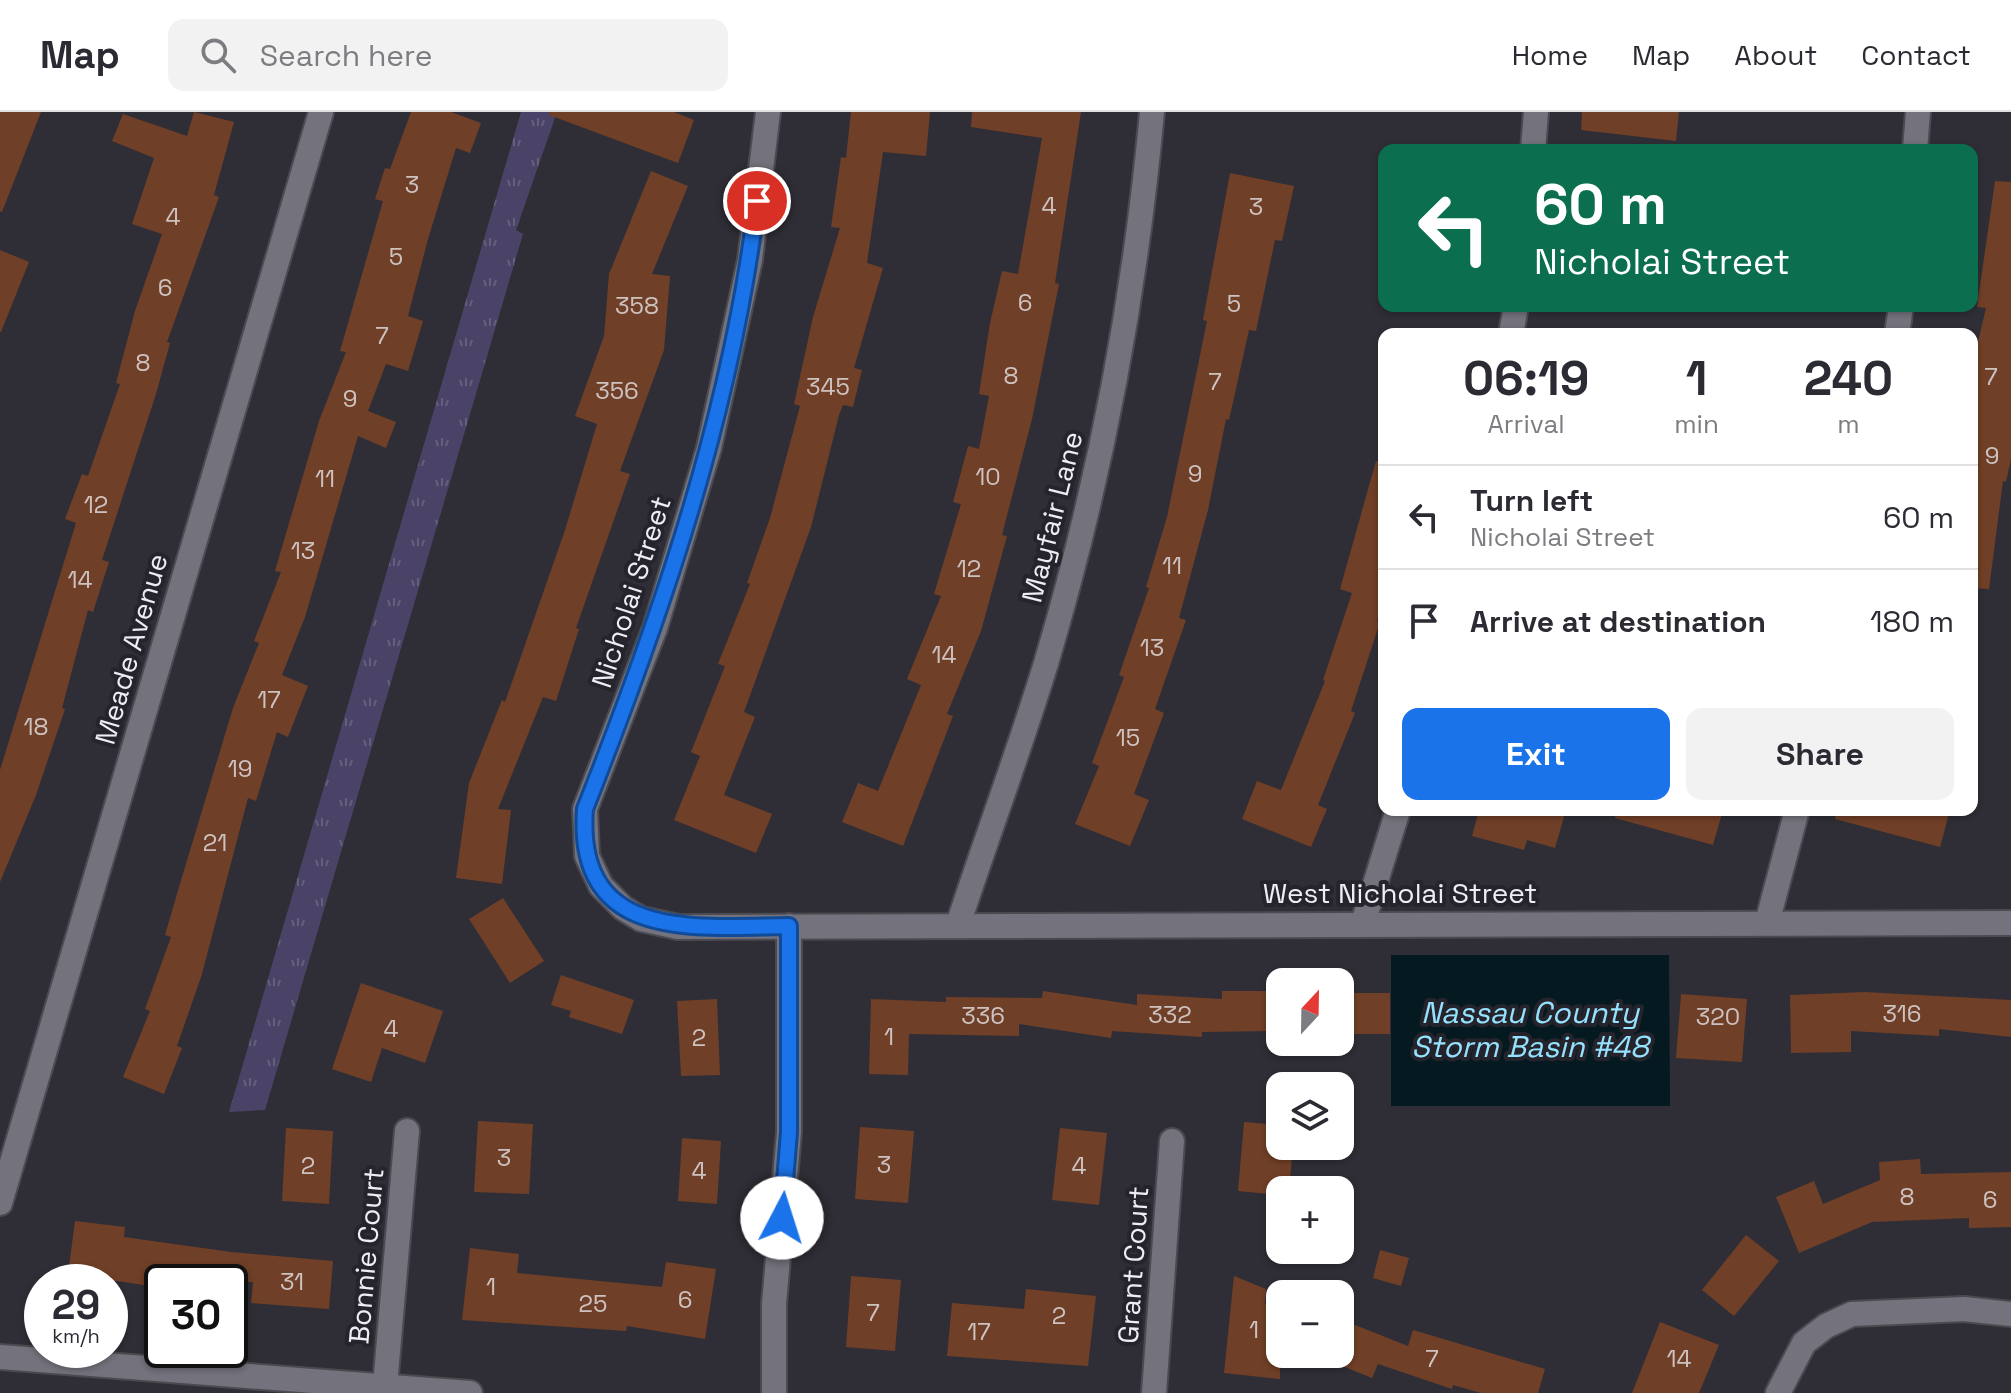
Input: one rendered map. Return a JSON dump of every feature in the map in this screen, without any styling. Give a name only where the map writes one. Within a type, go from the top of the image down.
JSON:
[{"type":"street","name":"Meade Avenue","points":[[0,1203],[11,1128],[321,112]]},
{"type":"street","name":"Nicholai Street","points":[[768,112],[750,260],[709,448],[655,628],[585,809],[583,828],[587,856],[601,886],[623,908],[641,919],[678,927],[789,926]]},
{"type":"street","name":"Mayfair Lane","points":[[958,925],[1047,660],[1102,450],[1141,232],[1152,112]]},
{"type":"street","points":[[1533,144],[1536,112]]},
{"type":"street","points":[[1915,144],[1918,112]]},
{"type":"street","points":[[1363,923],[1396,816]]},
{"type":"street","points":[[1767,923],[1795,816]]},
{"type":"street","name":"West Nicholai Street","points":[[789,926],[2011,923]]},
{"type":"street","points":[[774,1393],[774,1304],[789,1132],[789,926]]},
{"type":"street","name":"Bonnie Court","points":[[385,1386],[407,1131]]},
{"type":"street","name":"Grant Court","points":[[1154,1393],[1172,1141]]},
{"type":"street","points":[[1778,1393],[1804,1343],[1826,1326],[1852,1314],[1964,1309],[2011,1314]]},
{"type":"street","points":[[0,1357],[470,1393]]},
{"type":"green space","points":[[521,112],[557,112],[516,230],[523,234],[265,1110],[229,1112]]},
{"type":"water","name":"Nassau County Storm Basin #48","points":[[1391,955],[1669,955],[1670,1106],[1391,1106]]},
{"type":"building","points":[[0,112],[41,112],[2,212],[0,211]]},
{"type":"building","points":[[194,112],[234,122],[214,195],[219,197],[167,342],[170,343],[156,394],[102,560],[109,562],[93,612],[88,610],[62,708],[65,709],[36,795],[0,882],[0,770],[76,523],[65,519],[82,474],[88,476],[120,384],[116,383],[135,311],[162,234],[132,224],[154,158],[112,141],[123,114],[187,136]]},
{"type":"building","points":[[411,112],[451,112],[481,123],[470,153],[456,148],[428,239],[408,316],[423,321],[408,371],[386,364],[368,411],[396,422],[386,448],[358,436],[305,617],[282,675],[308,686],[288,737],[277,732],[256,801],[248,798],[202,974],[177,1046],[182,1048],[164,1094],[123,1077],[150,1011],[145,1009],[171,937],[165,935],[179,887],[233,708],[259,643],[254,641],[281,572],[275,571],[319,421],[346,352],[340,351],[383,201],[375,199],[385,168],[390,169]]},
{"type":"building","points":[[550,112],[674,112],[694,120],[678,163],[549,115]]},
{"type":"building","points":[[851,112],[930,112],[926,156],[883,152],[867,263],[883,268],[854,368],[862,370],[853,407],[843,405],[839,415],[811,527],[744,712],[755,717],[724,795],[772,814],[756,853],[674,820],[700,756],[691,752],[725,666],[718,664],[750,584],[747,583],[770,518],[800,406],[794,404],[813,317],[840,228],[831,227],[841,157],[846,158]]},
{"type":"building","points":[[972,112],[1081,112],[1055,283],[1059,284],[1032,419],[1002,535],[1007,536],[981,631],[947,714],[953,716],[903,846],[842,822],[858,783],[878,791],[921,685],[907,679],[941,596],[934,594],[961,504],[953,502],[968,446],[979,449],[989,396],[979,394],[990,323],[1002,271],[1018,274],[1042,138],[971,127]]},
{"type":"building","points":[[1582,112],[1679,112],[1676,141],[1581,130]]},
{"type":"building","points":[[651,171],[688,186],[652,274],[670,276],[664,350],[620,471],[630,474],[576,628],[579,629],[556,701],[543,697],[498,809],[511,810],[502,884],[456,878],[469,783],[502,700],[505,702],[565,530],[597,424],[575,416],[604,336],[609,274]]},
{"type":"building","points":[[1230,173],[1294,186],[1282,241],[1275,240],[1256,331],[1249,330],[1229,420],[1226,419],[1208,510],[1179,618],[1186,620],[1155,709],[1164,713],[1134,794],[1149,800],[1130,846],[1075,824],[1099,766],[1092,763],[1124,677],[1119,675],[1149,588],[1146,587],[1167,517],[1207,321],[1203,320]]},
{"type":"building","points":[[1995,181],[2011,182],[2011,459],[2006,482],[2003,481],[1989,589],[1978,588],[1978,342],[1986,308],[1978,307]]},
{"type":"building","points":[[0,250],[29,262],[1,332],[0,332]]},
{"type":"building","points":[[1378,461],[1378,628],[1351,711],[1355,713],[1318,805],[1327,809],[1311,847],[1242,819],[1257,781],[1281,790],[1325,681],[1352,593],[1340,589]]},
{"type":"building","points":[[1477,816],[1564,816],[1555,848],[1527,840],[1524,850],[1472,836]]},
{"type":"building","points":[[1616,816],[1721,816],[1713,845]]},
{"type":"building","points":[[1835,816],[1948,816],[1940,847],[1835,819]]},
{"type":"building","points":[[503,898],[544,961],[510,983],[469,919]]},
{"type":"building","points":[[561,975],[634,1000],[622,1034],[569,1017],[571,1011],[551,1005]]},
{"type":"building","points":[[361,983],[443,1011],[425,1063],[382,1048],[371,1082],[332,1069]]},
{"type":"building","points":[[1043,991],[1137,1005],[1137,994],[1222,999],[1222,991],[1266,991],[1266,1031],[1202,1032],[1202,1037],[1112,1031],[1111,1038],[1019,1024],[1019,1036],[909,1034],[908,1075],[869,1074],[871,999],[946,1002],[946,997],[1042,998]]},
{"type":"building","points":[[1865,992],[2011,1000],[2011,1037],[1939,1029],[1939,1036],[1851,1031],[1851,1052],[1791,1053],[1790,995]]},
{"type":"building","points":[[1354,993],[1390,993],[1390,1034],[1354,1034]]},
{"type":"building","points":[[1681,994],[1747,999],[1742,1062],[1676,1058]]},
{"type":"building","points":[[717,999],[720,1075],[681,1076],[677,1001]]},
{"type":"building","points":[[478,1121],[533,1124],[529,1194],[474,1192]]},
{"type":"building","points":[[1244,1122],[1266,1124],[1266,1160],[1292,1160],[1290,1176],[1266,1176],[1266,1194],[1238,1191]]},
{"type":"building","points":[[860,1127],[914,1131],[908,1203],[855,1199]]},
{"type":"building","points":[[286,1128],[333,1131],[329,1204],[282,1201]]},
{"type":"building","points":[[1060,1128],[1107,1133],[1099,1205],[1052,1200]]},
{"type":"building","points":[[682,1138],[721,1141],[717,1204],[678,1201]]},
{"type":"building","points":[[1920,1159],[1921,1174],[2011,1172],[2011,1227],[1969,1228],[1969,1218],[1872,1222],[1799,1253],[1776,1197],[1814,1181],[1823,1204],[1880,1180],[1879,1162]]},
{"type":"building","points":[[75,1221],[125,1227],[124,1237],[231,1252],[333,1261],[329,1309],[251,1303],[253,1282],[248,1282],[248,1264],[144,1264],[144,1285],[128,1283],[128,1264],[69,1264]]},
{"type":"building","points":[[1746,1235],[1779,1261],[1734,1316],[1702,1290]]},
{"type":"building","points":[[470,1248],[519,1254],[517,1273],[662,1287],[666,1262],[716,1269],[705,1339],[627,1326],[626,1331],[462,1320]]},
{"type":"building","points":[[1380,1250],[1409,1258],[1401,1286],[1373,1278]]},
{"type":"building","points":[[851,1276],[901,1280],[895,1351],[846,1347]]},
{"type":"building","points":[[1234,1276],[1266,1289],[1266,1368],[1280,1368],[1280,1379],[1224,1373]]},
{"type":"building","points":[[1026,1289],[1096,1296],[1088,1366],[947,1356],[952,1303],[1024,1309]]},
{"type":"building","points":[[1660,1322],[1719,1345],[1699,1393],[1632,1393]]},
{"type":"building","points":[[1354,1325],[1408,1346],[1413,1330],[1545,1369],[1538,1393],[1481,1393],[1453,1385],[1452,1389],[1378,1364],[1372,1378],[1347,1368],[1354,1368]]},
{"type":"route","points":[[757,201],[750,260],[709,448],[655,628],[585,809],[583,828],[587,856],[601,886],[623,908],[641,919],[678,927],[789,926],[789,1132],[782,1218]]}]
